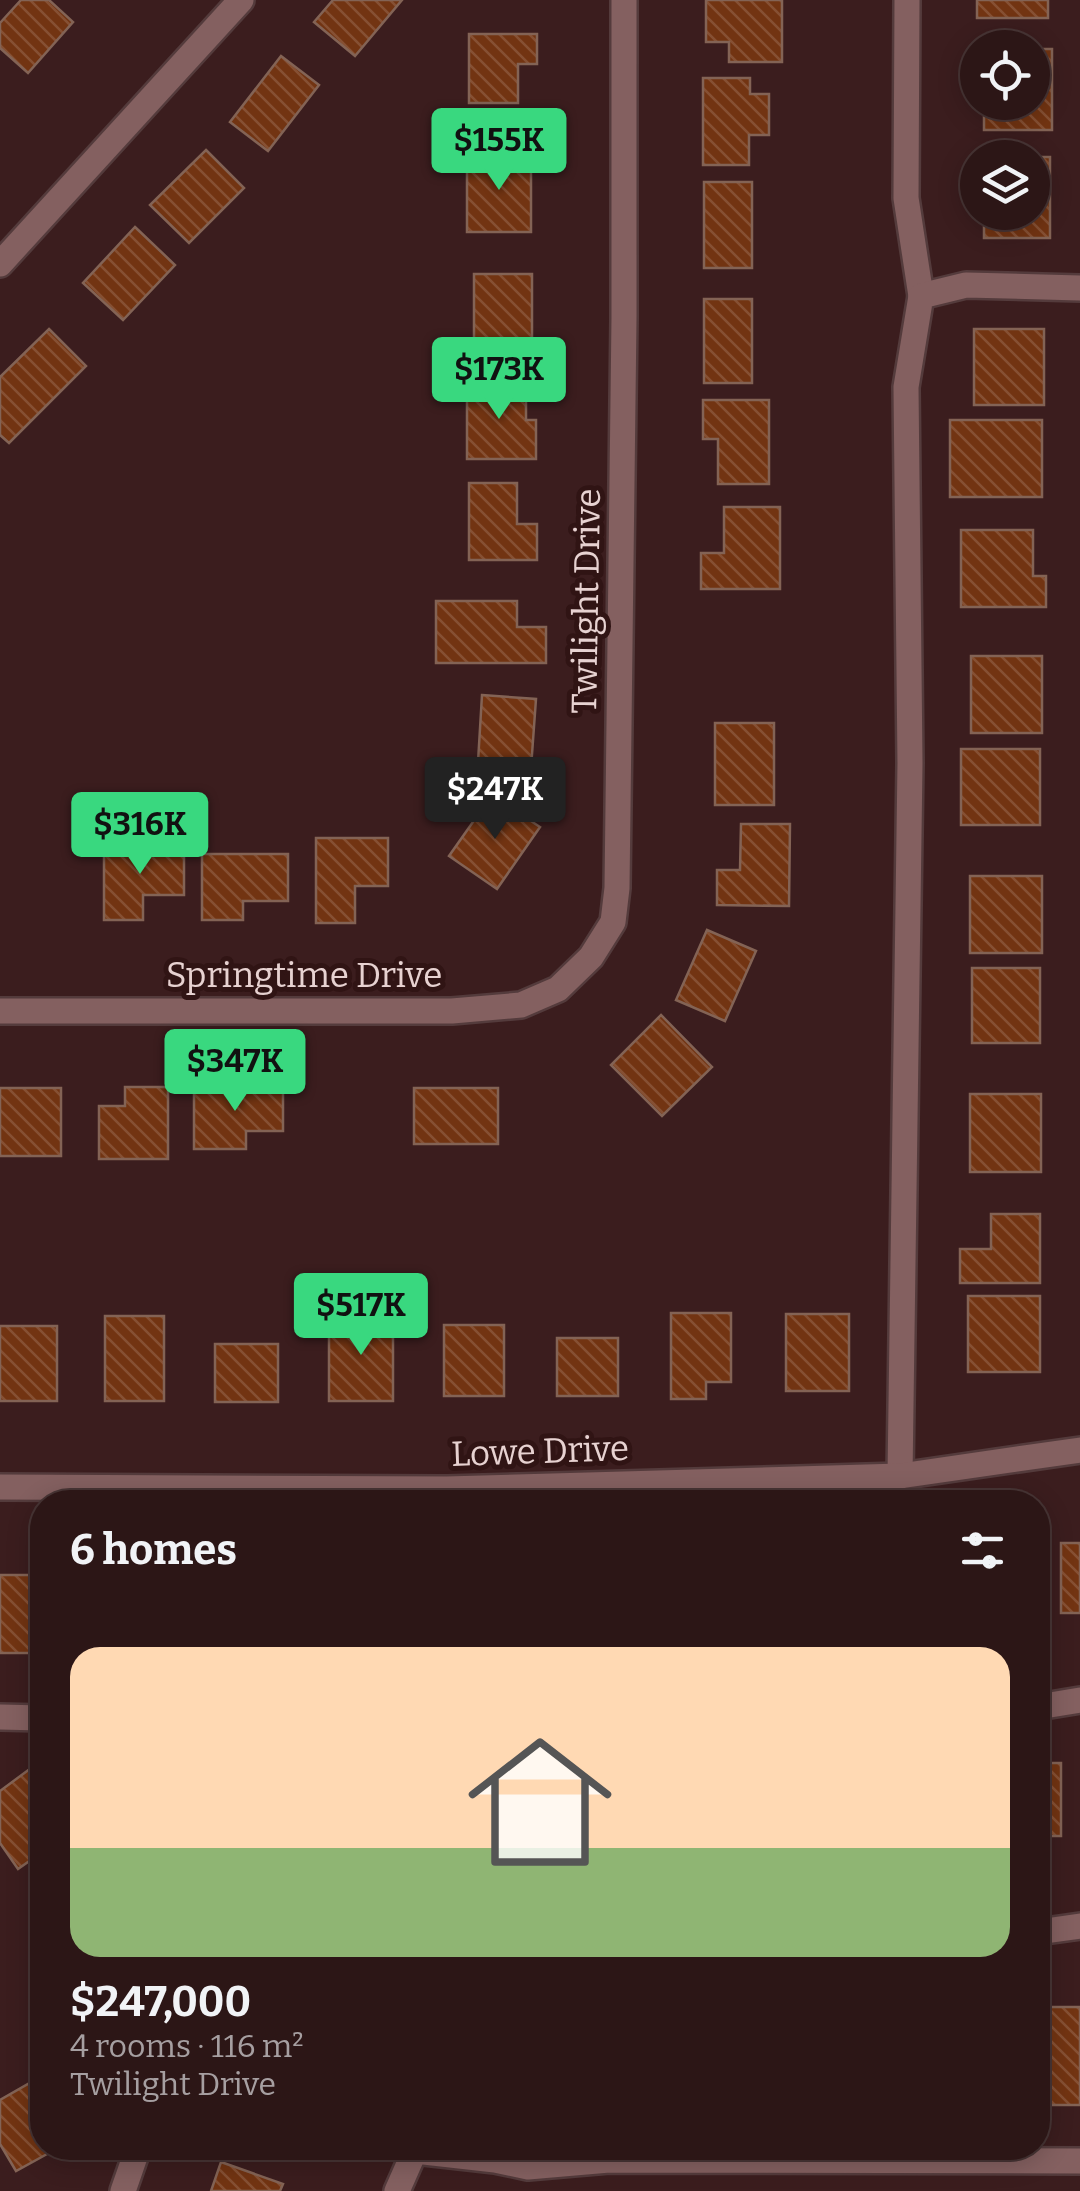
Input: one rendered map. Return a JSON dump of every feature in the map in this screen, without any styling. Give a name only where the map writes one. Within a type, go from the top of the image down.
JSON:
[{"type":"street","points":[[0,264],[241,0]]},
{"type":"street","name":"Twilight Drive","points":[[591,956],[613,922],[616,888],[624,0]]},
{"type":"street","points":[[900,1476],[910,763],[906,387],[921,296],[906,198],[907,0]]},
{"type":"street","points":[[921,296],[966,286],[1080,288]]},
{"type":"street","name":"Springtime Drive","points":[[0,1011],[452,1011],[520,1005],[558,989],[591,956]]},
{"type":"street","name":"Lowe Drive","points":[[583,1490],[900,1476],[1080,1450]]},
{"type":"street","name":"Lowe Drive","points":[[0,1488],[112,1490]]},
{"type":"street","points":[[1050,1705],[1080,1700]]},
{"type":"street","points":[[0,1718],[30,1718]]},
{"type":"street","points":[[1050,1930],[1080,1926]]},
{"type":"street","points":[[123,2191],[134,2160]]},
{"type":"street","points":[[397,2191],[411,2160]]},
{"type":"street","points":[[495,2160],[528,2167],[608,2160],[1080,2161]]},
{"type":"building","points":[[21,0],[49,0],[73,22],[28,73],[0,48],[0,23]]},
{"type":"building","points":[[333,0],[402,0],[355,56],[314,22]]},
{"type":"building","points":[[706,0],[782,0],[782,62],[729,62],[729,42],[706,42]]},
{"type":"building","points":[[977,0],[1048,0],[1048,18],[977,18]]},
{"type":"building","points":[[469,34],[537,34],[537,64],[518,64],[518,103],[469,103]]},
{"type":"building","points":[[1052,49],[1052,130],[984,130],[984,120],[1050,120]]},
{"type":"building","points":[[281,56],[319,85],[268,151],[230,122]]},
{"type":"building","points":[[703,78],[750,78],[750,94],[769,94],[769,135],[749,135],[749,165],[703,165]]},
{"type":"building","points":[[206,150],[244,188],[189,243],[150,205]]},
{"type":"building","points":[[467,154],[531,154],[531,232],[467,232]]},
{"type":"building","points":[[704,182],[752,182],[752,268],[704,268]]},
{"type":"building","points":[[135,227],[175,265],[123,320],[83,283]]},
{"type":"building","points":[[984,230],[1050,230],[1050,238],[984,238]]},
{"type":"building","points":[[474,274],[532,274],[532,358],[474,358]]},
{"type":"building","points":[[704,299],[752,299],[752,383],[704,383]]},
{"type":"building","points":[[49,329],[86,366],[9,443],[0,435],[0,377]]},
{"type":"building","points":[[974,329],[1044,329],[1044,405],[974,405]]},
{"type":"building","points":[[467,381],[526,381],[526,420],[536,420],[536,459],[467,459]]},
{"type":"building","points":[[703,400],[769,400],[769,484],[718,484],[718,439],[703,439]]},
{"type":"building","points":[[950,420],[1042,420],[1042,497],[950,497]]},
{"type":"building","points":[[469,483],[517,483],[517,524],[537,524],[537,560],[469,560]]},
{"type":"building","points":[[724,507],[780,507],[780,589],[701,589],[701,553],[724,553]]},
{"type":"building","points":[[961,530],[1033,530],[1033,576],[1046,576],[1046,607],[961,607]]},
{"type":"building","points":[[436,601],[517,601],[517,627],[546,627],[546,663],[436,663]]},
{"type":"building","points":[[971,656],[1042,656],[1042,733],[971,733]]},
{"type":"building","points":[[482,695],[536,699],[530,782],[477,779]]},
{"type":"building","points":[[715,723],[774,723],[774,805],[715,805]]},
{"type":"building","points":[[961,749],[1040,749],[1040,825],[961,825]]},
{"type":"building","points":[[492,795],[540,827],[497,889],[449,856]]},
{"type":"building","points":[[741,824],[790,824],[789,906],[717,905],[717,870],[740,870]]},
{"type":"building","points":[[316,838],[388,838],[388,886],[355,886],[355,923],[316,923]]},
{"type":"building","points":[[104,844],[184,844],[184,895],[143,895],[143,920],[104,920]]},
{"type":"building","points":[[202,854],[288,854],[288,901],[243,901],[243,920],[202,920]]},
{"type":"building","points":[[970,876],[1042,876],[1042,953],[970,953]]},
{"type":"building","points":[[707,930],[756,951],[725,1021],[676,1000]]},
{"type":"building","points":[[972,968],[1040,968],[1040,1043],[972,1043]]},
{"type":"building","points":[[661,1015],[712,1067],[662,1116],[611,1065]]},
{"type":"building","points":[[194,1085],[283,1085],[283,1131],[246,1131],[246,1149],[194,1149]]},
{"type":"building","points":[[125,1087],[168,1087],[168,1159],[99,1159],[99,1106],[125,1106]]},
{"type":"building","points":[[0,1088],[61,1088],[61,1156],[0,1156]]},
{"type":"building","points":[[414,1088],[498,1088],[498,1144],[414,1144]]},
{"type":"building","points":[[970,1094],[1041,1094],[1041,1172],[970,1172]]},
{"type":"building","points":[[991,1214],[1040,1214],[1040,1283],[960,1283],[960,1249],[991,1249]]},
{"type":"building","points":[[968,1296],[1040,1296],[1040,1372],[968,1372]]},
{"type":"building","points":[[671,1313],[731,1313],[731,1382],[706,1382],[706,1399],[671,1399]]},
{"type":"building","points":[[786,1314],[849,1314],[849,1391],[786,1391]]},
{"type":"building","points":[[105,1316],[164,1316],[164,1401],[105,1401]]},
{"type":"building","points":[[329,1316],[393,1316],[393,1401],[329,1401]]},
{"type":"building","points":[[444,1325],[504,1325],[504,1396],[444,1396]]},
{"type":"building","points":[[0,1326],[57,1326],[57,1401],[0,1401]]},
{"type":"building","points":[[557,1338],[618,1338],[618,1396],[557,1396]]},
{"type":"building","points":[[215,1344],[278,1344],[278,1402],[215,1402]]},
{"type":"building","points":[[1061,1543],[1080,1543],[1080,1613],[1061,1613]]},
{"type":"building","points":[[0,1575],[30,1575],[30,1653],[0,1653]]},
{"type":"building","points":[[1050,1763],[1061,1763],[1061,1836],[1050,1836]]},
{"type":"building","points":[[30,1769],[30,1860],[18,1869],[0,1843],[0,1791]]},
{"type":"building","points":[[1050,2007],[1080,2007],[1080,2105],[1050,2105]]},
{"type":"building","points":[[30,2083],[30,2160],[36,2160],[16,2171],[0,2144],[0,2100]]},
{"type":"building","points":[[221,2162],[283,2184],[280,2191],[211,2191]]}]
